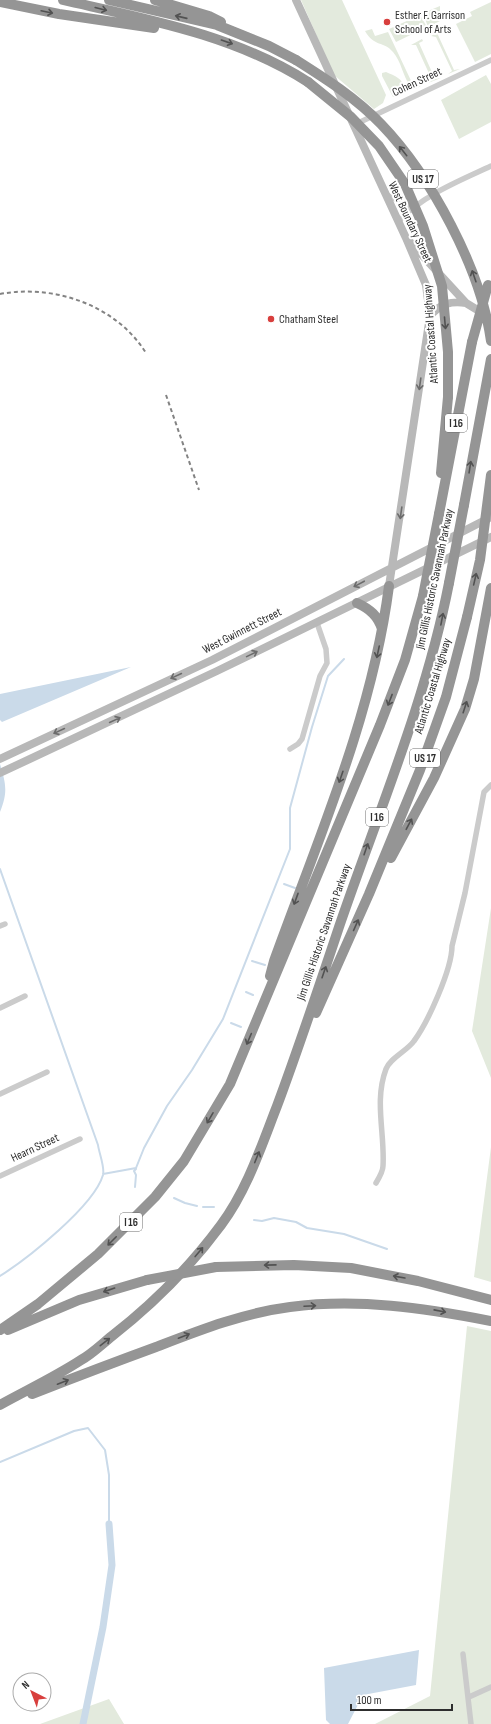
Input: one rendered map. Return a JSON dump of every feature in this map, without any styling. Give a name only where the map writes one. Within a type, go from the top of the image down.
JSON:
[{"type":"highway","name":"Atlantic Coastal Highway","points":[[63,0],[196,33],[222,40],[246,49],[292,72],[308,82],[351,117],[379,146],[405,184],[423,226],[442,286],[448,352],[448,397],[440,481],[440,510]]},
{"type":"highway","name":"US 17","points":[[109,0],[217,25],[245,36],[296,60],[345,92],[381,124],[415,166],[448,218],[473,273],[491,341]]},
{"type":"highway","points":[[155,0],[209,16],[245,36]]},
{"type":"highway","points":[[4,3],[110,23],[196,33]]},
{"type":"highway","name":"Jim Gillis Historic Savannah Parkway","points":[[0,1332],[38,1304],[98,1254],[155,1197],[184,1161],[230,1084],[380,725],[405,660],[423,596],[472,342],[490,281]]},
{"type":"highway","name":"Jim Gillis Historic Savannah Parkway","points":[[0,1405],[83,1360],[132,1321],[184,1270],[221,1225],[241,1192],[257,1160],[298,1049],[423,686],[440,626],[449,583],[491,360]]},
{"type":"highway","name":"Atlantic Coastal Highway","points":[[298,1049],[332,980],[396,832],[436,727],[446,697],[480,560],[491,474]]},
{"type":"highway","points":[[264,1004],[274,961],[360,721],[372,678],[389,586]]},
{"type":"highway","points":[[369,894],[434,778],[465,709],[474,678],[491,588]]},
{"type":"highway","points":[[357,603],[366,607],[379,619],[382,629]]},
{"type":"highway","points":[[0,1332],[79,1300],[147,1280],[216,1267],[294,1265],[351,1268],[418,1281],[491,1300]]},
{"type":"highway","points":[[0,1405],[206,1328],[252,1314],[290,1307],[386,1304],[491,1321]]},
{"type":"main road","name":"West Boundary Street","points":[[296,0],[353,126],[399,221],[426,285],[430,316],[394,566],[389,586]]},
{"type":"main road","points":[[406,238],[466,303],[491,319]]},
{"type":"main road","points":[[430,316],[437,308],[445,303],[466,303]]},
{"type":"main road","name":"West Gwinnett Street","points":[[0,758],[212,660],[491,517]]},
{"type":"main road","name":"West Gwinnett Street","points":[[0,773],[357,603],[491,537]]},
{"type":"street","name":"Cohen Street","points":[[353,126],[491,60]]},
{"type":"street","points":[[399,221],[413,208],[449,186],[491,166]]},
{"type":"street","points":[[385,194],[413,208]]},
{"type":"street","points":[[290,749],[298,744],[302,739],[320,676],[327,663],[326,649],[317,622]]},
{"type":"street","points":[[376,1183],[383,1167],[380,1114],[381,1083],[387,1066],[413,1042],[436,999],[452,954],[452,946],[465,893],[484,792],[491,785]]},
{"type":"street","points":[[0,1008],[25,996]]},
{"type":"street","points":[[0,1094],[47,1072]]},
{"type":"street","name":"Hearn Street","points":[[0,1176],[80,1139]]},
{"type":"street","points":[[463,1654],[471,1724]]},
{"type":"street","points":[[469,1697],[491,1687]]},
{"type":"shaded area","points":[[301,0],[342,0],[386,95],[383,103],[374,109],[334,75]]},
{"type":"shaded area","points":[[491,2],[491,54],[475,62],[456,24],[472,16],[470,12]]},
{"type":"shaded area","points":[[440,6],[440,12],[438,15],[440,21],[428,27],[423,13]]},
{"type":"shaded area","points":[[420,15],[427,27],[396,42],[389,29]]},
{"type":"shaded area","points":[[372,29],[375,36],[388,32],[414,87],[421,86],[415,89],[410,86],[393,52],[386,46],[375,42],[365,31]]},
{"type":"shaded area","points":[[442,30],[443,32],[438,35],[454,70],[460,69],[448,74],[452,71],[436,37],[431,36]]},
{"type":"shaded area","points":[[422,39],[423,41],[419,43],[435,79],[441,78],[428,83],[432,80],[416,45],[411,45]]},
{"type":"shaded area","points":[[386,72],[398,78],[402,82],[404,89],[399,96],[393,97],[382,76],[382,73]]},
{"type":"shaded area","points":[[486,75],[491,84],[491,122],[459,139],[441,100]]},
{"type":"shaded area","points":[[491,908],[491,1078],[472,1031]]},
{"type":"shaded area","points":[[491,1147],[491,1282],[474,1277]]},
{"type":"shaded area","points":[[467,1326],[491,1331],[491,1724],[375,1724],[430,1696]]},
{"type":"shaded area","points":[[109,1699],[124,1724],[40,1724]]},
{"type":"water","points":[[131,667],[2,722],[0,720],[0,694]]},
{"type":"water","points":[[0,764],[4,777],[5,793],[0,812]]},
{"type":"water","points":[[419,1650],[416,1685],[363,1695],[348,1724],[330,1724],[326,1720],[324,1668]]},
{"type":"waterway","points":[[103,1174],[136,1168],[144,1148],[167,1106],[192,1070],[223,1019],[290,849],[290,808],[312,727],[328,676],[344,659]]},
{"type":"waterway","points":[[0,869],[98,1145],[103,1164],[103,1175],[97,1188],[74,1216],[42,1245],[0,1276]]},
{"type":"waterway","points":[[284,884],[295,888]]},
{"type":"waterway","points":[[252,961],[265,965]]},
{"type":"waterway","points":[[246,992],[253,995]]},
{"type":"waterway","points":[[231,1023],[241,1027]]},
{"type":"waterway","points":[[135,1187],[136,1175],[134,1171],[136,1169]]},
{"type":"waterway","points":[[174,1198],[197,1206]]},
{"type":"waterway","points":[[203,1207],[214,1207]]},
{"type":"waterway","points":[[254,1220],[262,1221],[274,1218],[296,1222],[307,1228],[344,1234],[387,1249]]},
{"type":"waterway","points":[[0,1462],[74,1431],[88,1428],[105,1450],[109,1475],[109,1524]]},
{"type":"waterway","points":[[83,1724],[103,1627],[112,1565],[109,1524]]},
{"type":"railway","points":[[0,294],[41,292],[82,302],[101,311],[118,322],[133,336],[146,353]]},
{"type":"railway","points":[[166,395],[199,490]]},
{"type":"place","name":"Esther F. Garrison School of Arts","points":[[387,22]]},
{"type":"place","name":"Chatham Steel","points":[[271,319]]}]
